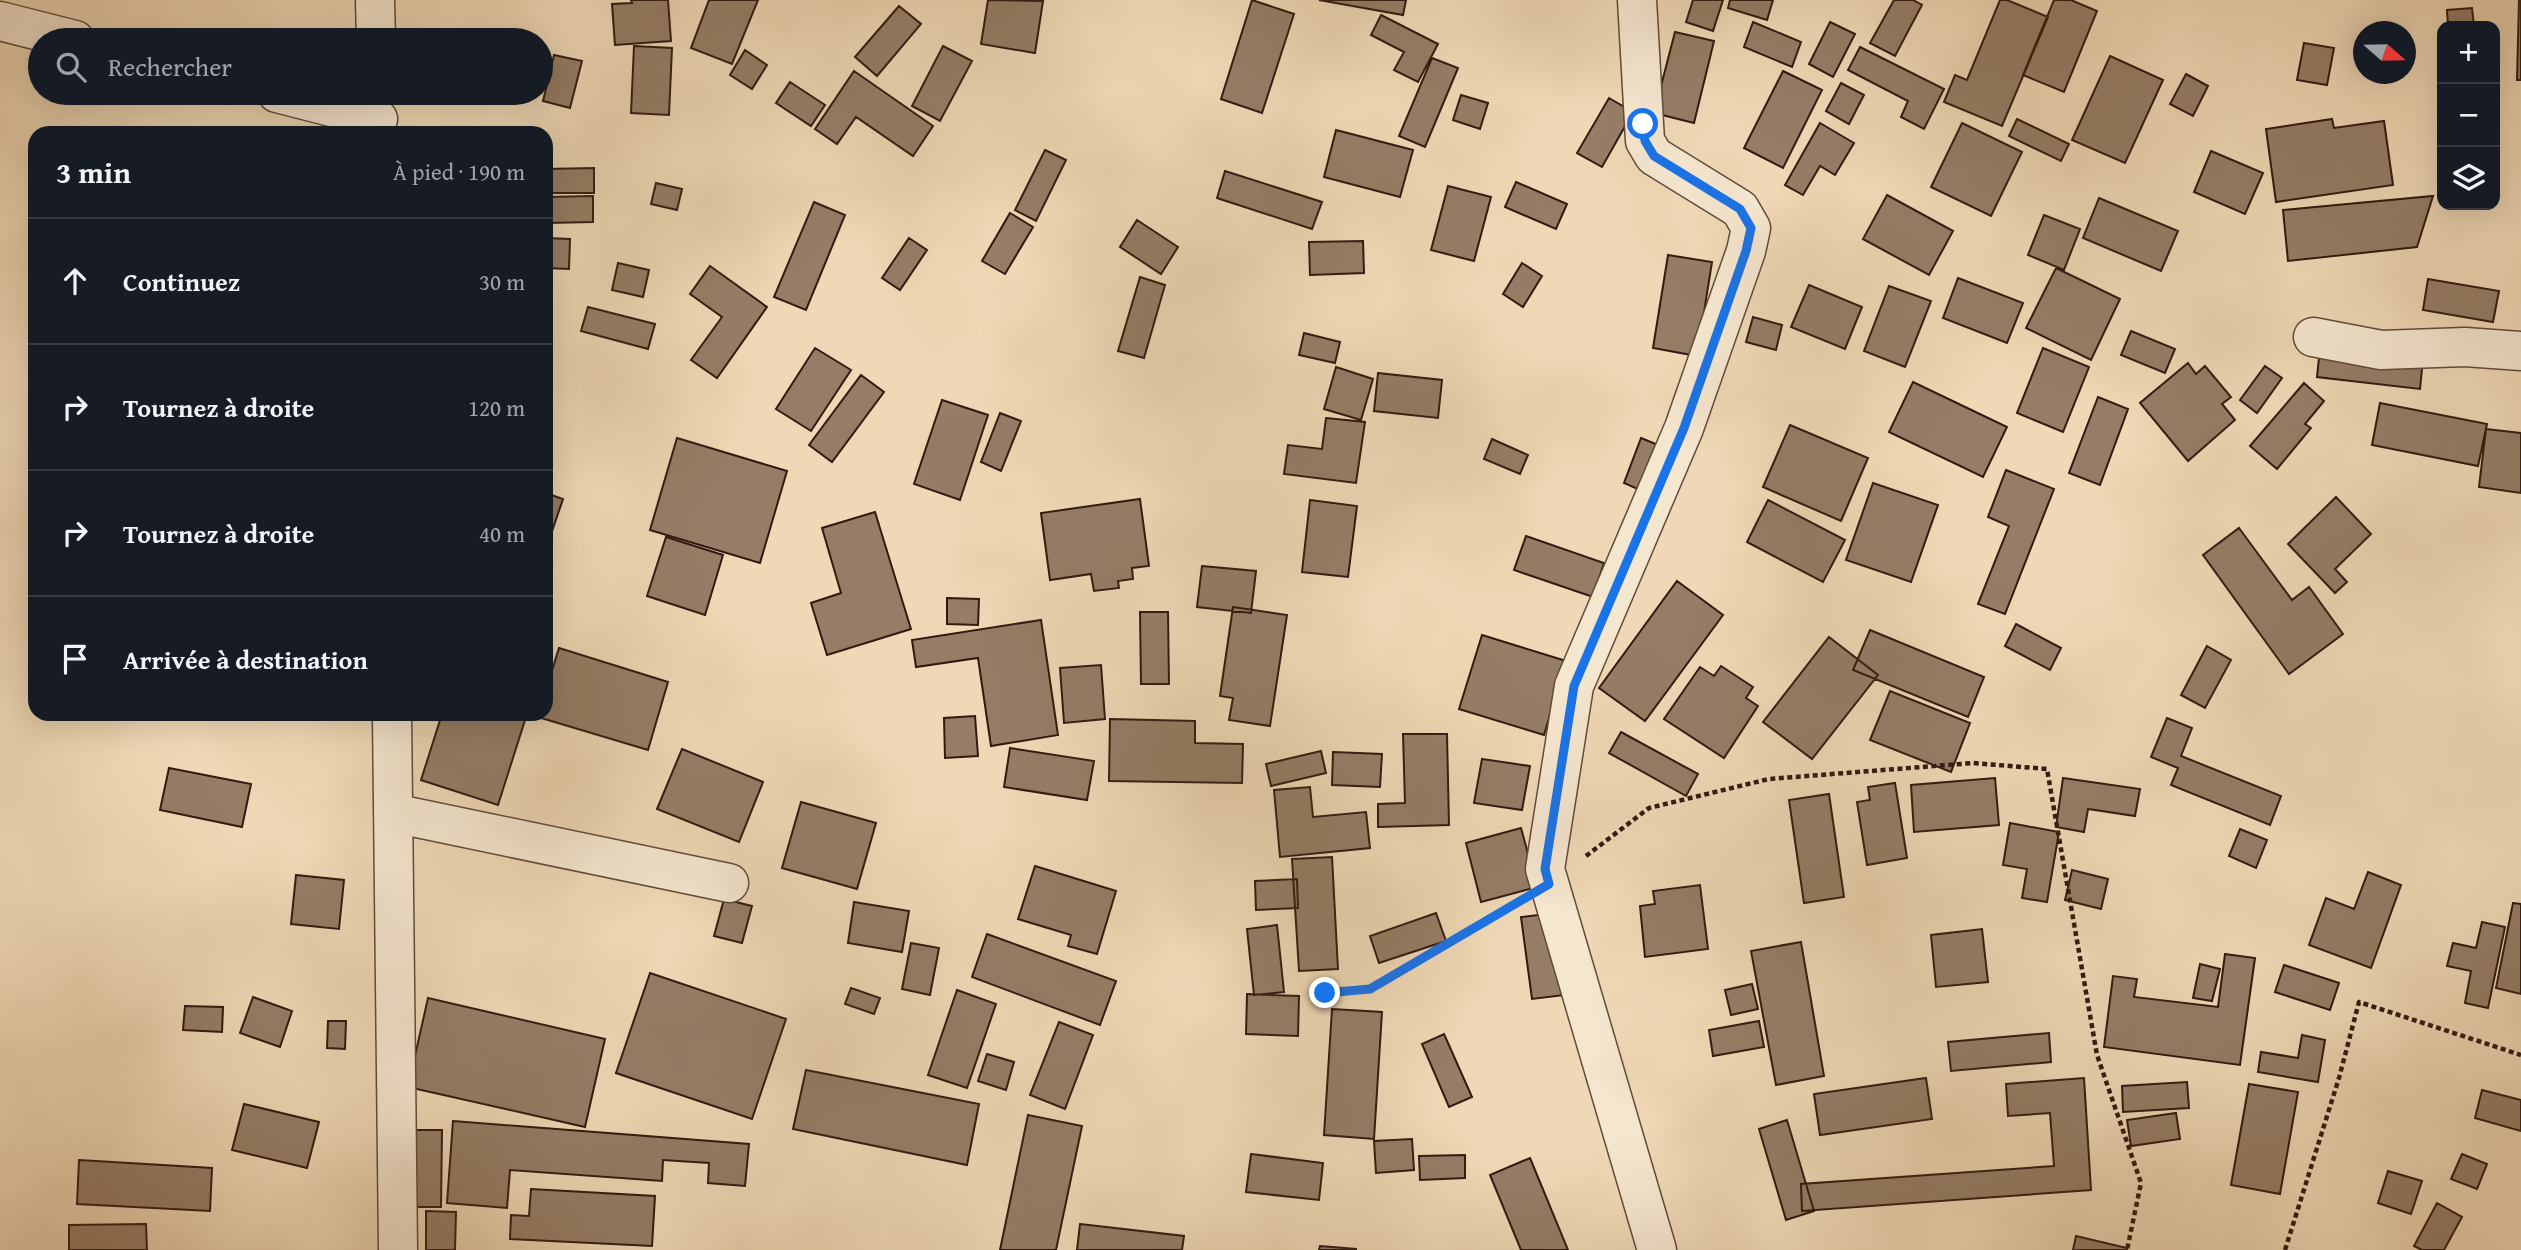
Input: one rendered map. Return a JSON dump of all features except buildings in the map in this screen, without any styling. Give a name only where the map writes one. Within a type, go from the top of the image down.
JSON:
[{"type":"street","points":[[375,0],[376,28]]},
{"type":"street","points":[[1637,0],[1645,141],[1654,156],[1740,209],[1751,228],[1746,251],[1684,428],[1574,686],[1545,869],[1657,1250]]},
{"type":"street","points":[[0,21],[28,28]]},
{"type":"street","points":[[332,105],[378,115]]},
{"type":"street","points":[[2313,337],[2381,350],[2465,347],[2521,351]]},
{"type":"street","points":[[392,721],[398,1250]]},
{"type":"street","points":[[393,813],[730,883]]},
{"type":"path","points":[[1325,993],[1370,989],[1549,884],[1649,808],[1769,779],[1973,763],[2047,769],[2097,1055],[2141,1183],[2127,1250]]},
{"type":"path","points":[[2285,1250],[2360,1002],[2521,1055]]},
{"type":"route","points":[[1325,993],[1370,989],[1549,884],[1545,869],[1574,686],[1684,428],[1746,251],[1751,228],[1740,209],[1654,156],[1645,141],[1643,124]]}]
